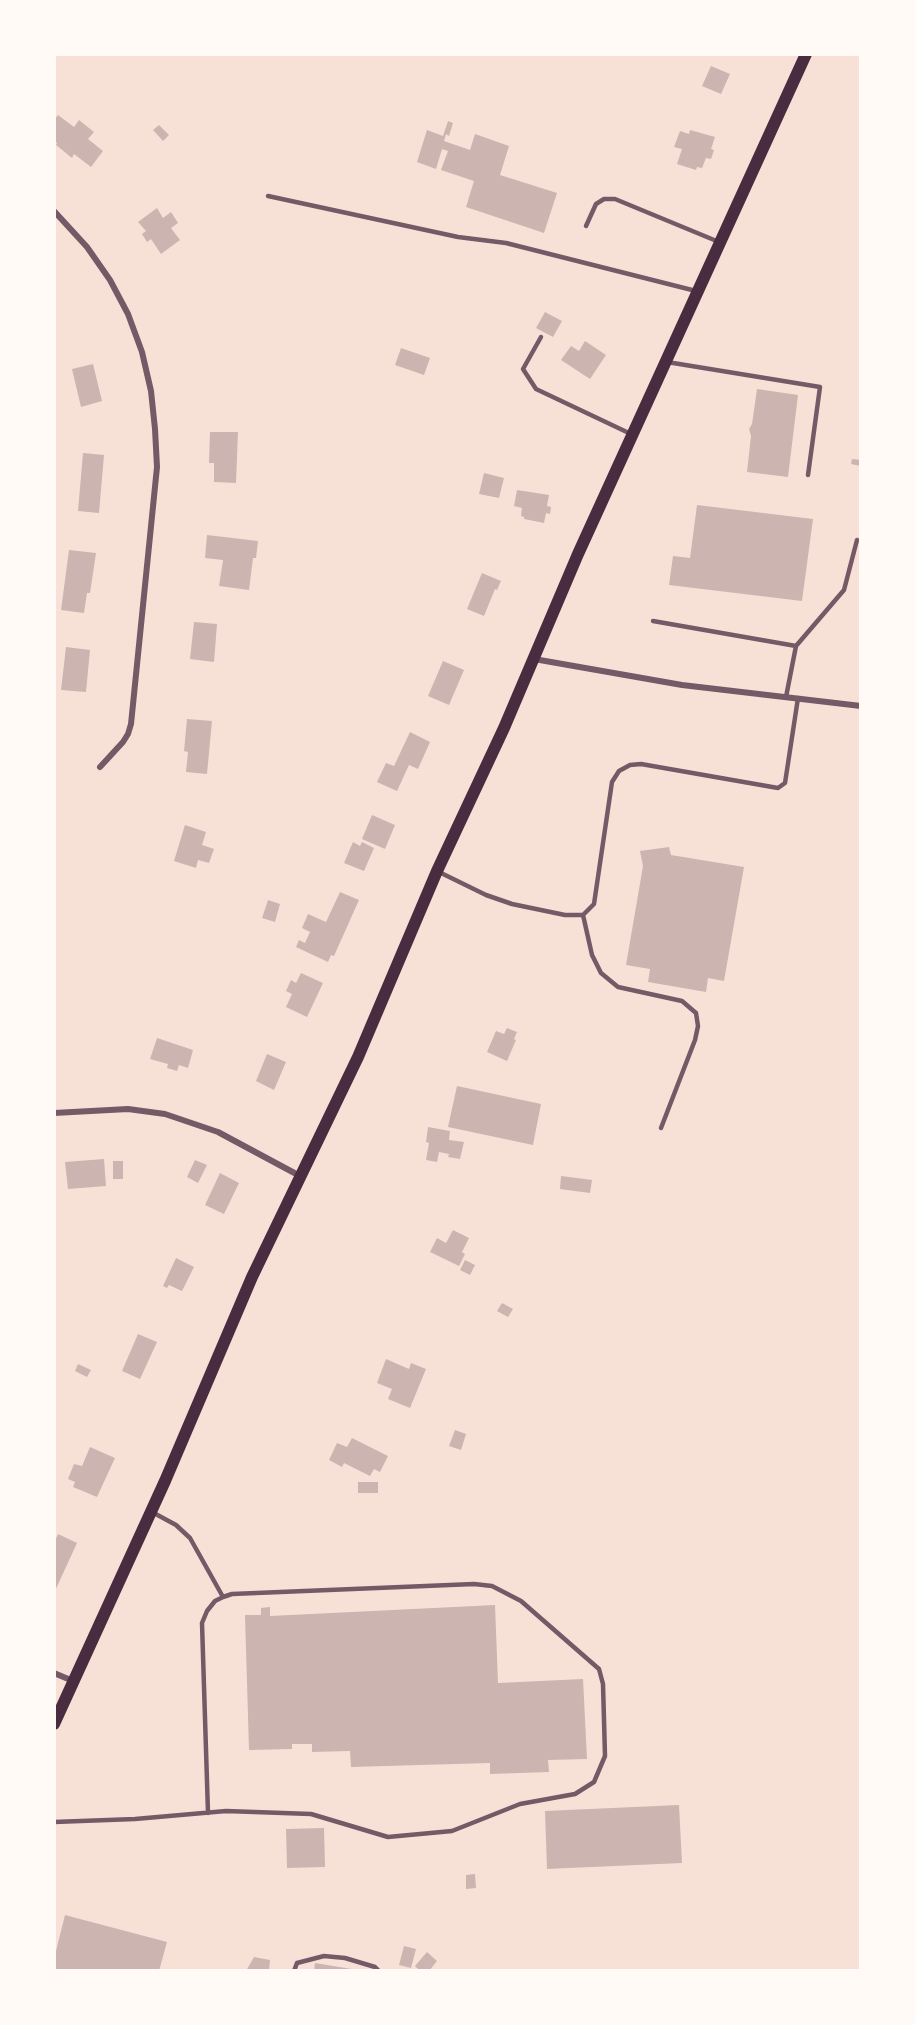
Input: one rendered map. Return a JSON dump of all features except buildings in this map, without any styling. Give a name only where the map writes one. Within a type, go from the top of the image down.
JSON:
[{"type":"main road","points":[[54,1724],[151,1512],[252,1277],[358,1057],[437,871],[534,659],[578,554],[806,54]]},
{"type":"street","points":[[54,211],[87,247],[110,280],[128,314],[142,352],[151,391],[155,429],[157,467],[131,724],[123,742],[100,767]]},
{"type":"street","points":[[534,659],[682,685],[861,706]]},
{"type":"street","points":[[54,1113],[128,1109],[165,1114],[218,1132],[301,1177]]},
{"type":"street","points":[[54,1673],[73,1681]]},
{"type":"lane","points":[[268,196],[458,237],[506,243],[699,292]]},
{"type":"lane","points":[[586,226],[596,204],[604,199],[615,199],[721,242]]},
{"type":"lane","points":[[541,337],[523,369],[536,389],[633,435]]},
{"type":"lane","points":[[667,362],[820,387],[808,475]]},
{"type":"lane","points":[[786,697],[796,646],[844,590],[857,540]]},
{"type":"lane","points":[[653,621],[796,646]]},
{"type":"lane","points":[[437,871],[486,895],[512,904],[565,915],[583,915],[594,904],[612,782],[619,771],[630,765],[641,764],[778,788],[785,783],[798,698]]},
{"type":"lane","points":[[583,915],[592,955],[601,973],[618,987],[682,1001],[696,1013],[698,1026],[695,1040],[661,1128]]},
{"type":"lane","points":[[151,1512],[176,1525],[190,1538],[223,1597]]},
{"type":"lane","points":[[54,1822],[135,1819],[208,1813],[226,1811],[311,1814],[388,1837],[452,1831],[520,1804],[575,1794],[594,1782],[605,1756],[603,1684],[599,1669],[521,1601],[492,1586],[463,1585],[232,1594],[223,1597],[215,1601],[207,1611],[202,1623],[208,1813]]},
{"type":"lane","points":[[294,1971],[297,1963],[324,1956],[345,1958],[379,1971]]}]
